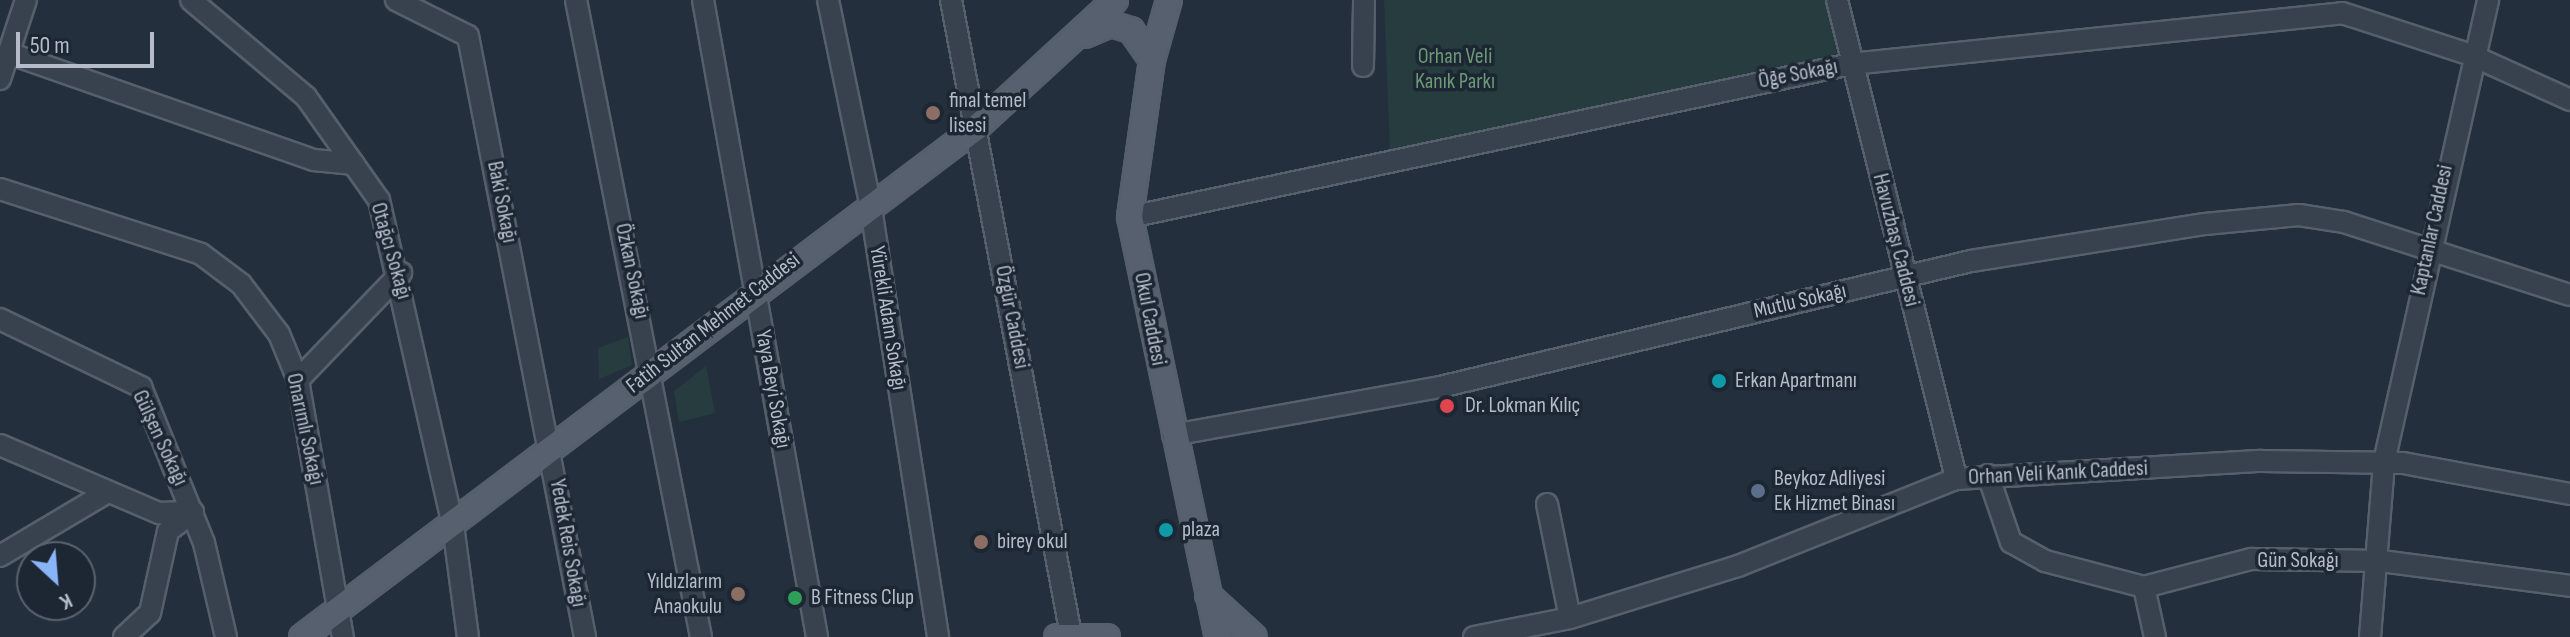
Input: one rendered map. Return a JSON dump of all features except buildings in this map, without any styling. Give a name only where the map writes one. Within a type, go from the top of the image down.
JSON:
[{"type":"main road","name":"Fatih Sultan Mehmet Caddesi","points":[[302,637],[654,371],[755,288],[976,128],[1083,36],[1115,0]]},
{"type":"main road","name":"Okul Caddesi","points":[[1169,0],[1152,60],[1130,217],[1173,435],[1218,637]]},
{"type":"main road","points":[[1083,36],[1111,24],[1131,30],[1152,60]]},
{"type":"main road","points":[[1208,595],[1254,637]]},
{"type":"main road","points":[[1064,636],[1107,637]]},
{"type":"street","points":[[0,79],[11,54],[26,0]]},
{"type":"street","name":"Otağcı Sokağı","points":[[191,0],[306,97],[379,200],[401,273],[453,525],[468,637]]},
{"type":"street","name":"Baki Sokağı","points":[[396,0],[468,36],[551,449]]},
{"type":"street","name":"Özkan Sokağı","points":[[576,0],[654,371],[701,637]]},
{"type":"street","name":"Yaya Beyi Sokağı","points":[[703,0],[817,637]]},
{"type":"street","name":"Yürekli Adam Sokağı","points":[[828,0],[870,202],[938,637]]},
{"type":"street","name":"Özgür Caddesi","points":[[951,0],[1064,636]]},
{"type":"street","points":[[1363,66],[1364,0]]},
{"type":"street","name":"Havuzbaşı Caddesi","points":[[1837,0],[1956,479]]},
{"type":"street","name":"Kaptanlar Caddesi","points":[[2370,637],[2381,561],[2384,462],[2471,55],[2488,0]]},
{"type":"street","name":"Öḡe Sokağı","points":[[1130,217],[1851,64],[2342,13],[2471,55],[2570,100]]},
{"type":"street","points":[[11,54],[314,160],[354,164]]},
{"type":"street","name":"Onarımlı Sokağı","points":[[0,189],[201,254],[241,284],[279,334],[298,380],[343,637]]},
{"type":"street","name":"Mutlu Sokağı","points":[[1173,435],[1440,387],[1905,276],[2109,238],[2299,215],[2428,247],[2570,295]]},
{"type":"street","points":[[298,380],[401,273]]},
{"type":"street","name":"Gülşen Sokağı","points":[[0,319],[141,387],[193,512],[226,637]]},
{"type":"street","points":[[0,445],[106,493],[159,513],[193,512]]},
{"type":"street","name":"Yedek Reis Sokağı","points":[[551,449],[585,637]]},
{"type":"street","name":"Orhan Veli Kanık Caddesi","points":[[1474,637],[1570,618],[1738,566],[1956,479],[1988,475],[2384,462],[2570,494]]},
{"type":"street","name":"Gün Sokağı","points":[[1988,475],[2011,542],[2045,561],[2144,587],[2251,559],[2381,561],[2570,586]]},
{"type":"street","points":[[0,556],[106,493]]},
{"type":"street","points":[[1547,504],[1570,618]]},
{"type":"street","points":[[124,637],[150,613],[168,531],[193,512]]},
{"type":"street","points":[[2144,587],[2155,637]]},
{"type":"green space","name":"Orhan Veli Kanık Parkı","points":[[1384,0],[1826,0],[1837,54],[1390,153]]},
{"type":"green space","points":[[628,337],[632,365],[599,379],[598,348]]},
{"type":"green space","points":[[706,366],[715,413],[679,422],[674,391]]},
{"type":"place","name":"final temel lisesi","points":[[933,113]]},
{"type":"place","name":"Erkan Apartmanı","points":[[1719,381]]},
{"type":"place","name":"Dr. Lokman Kılıç","points":[[1447,406]]},
{"type":"place","name":"Beykoz Adliyesi Ek Hizmet Binası","points":[[1758,491]]},
{"type":"place","name":"plaza","points":[[1166,530]]},
{"type":"place","name":"birey okul","points":[[981,542]]},
{"type":"place","name":"Yıldızlarım Anaokulu","points":[[738,594]]},
{"type":"place","name":"B Fitness Clup","points":[[795,598]]}]
